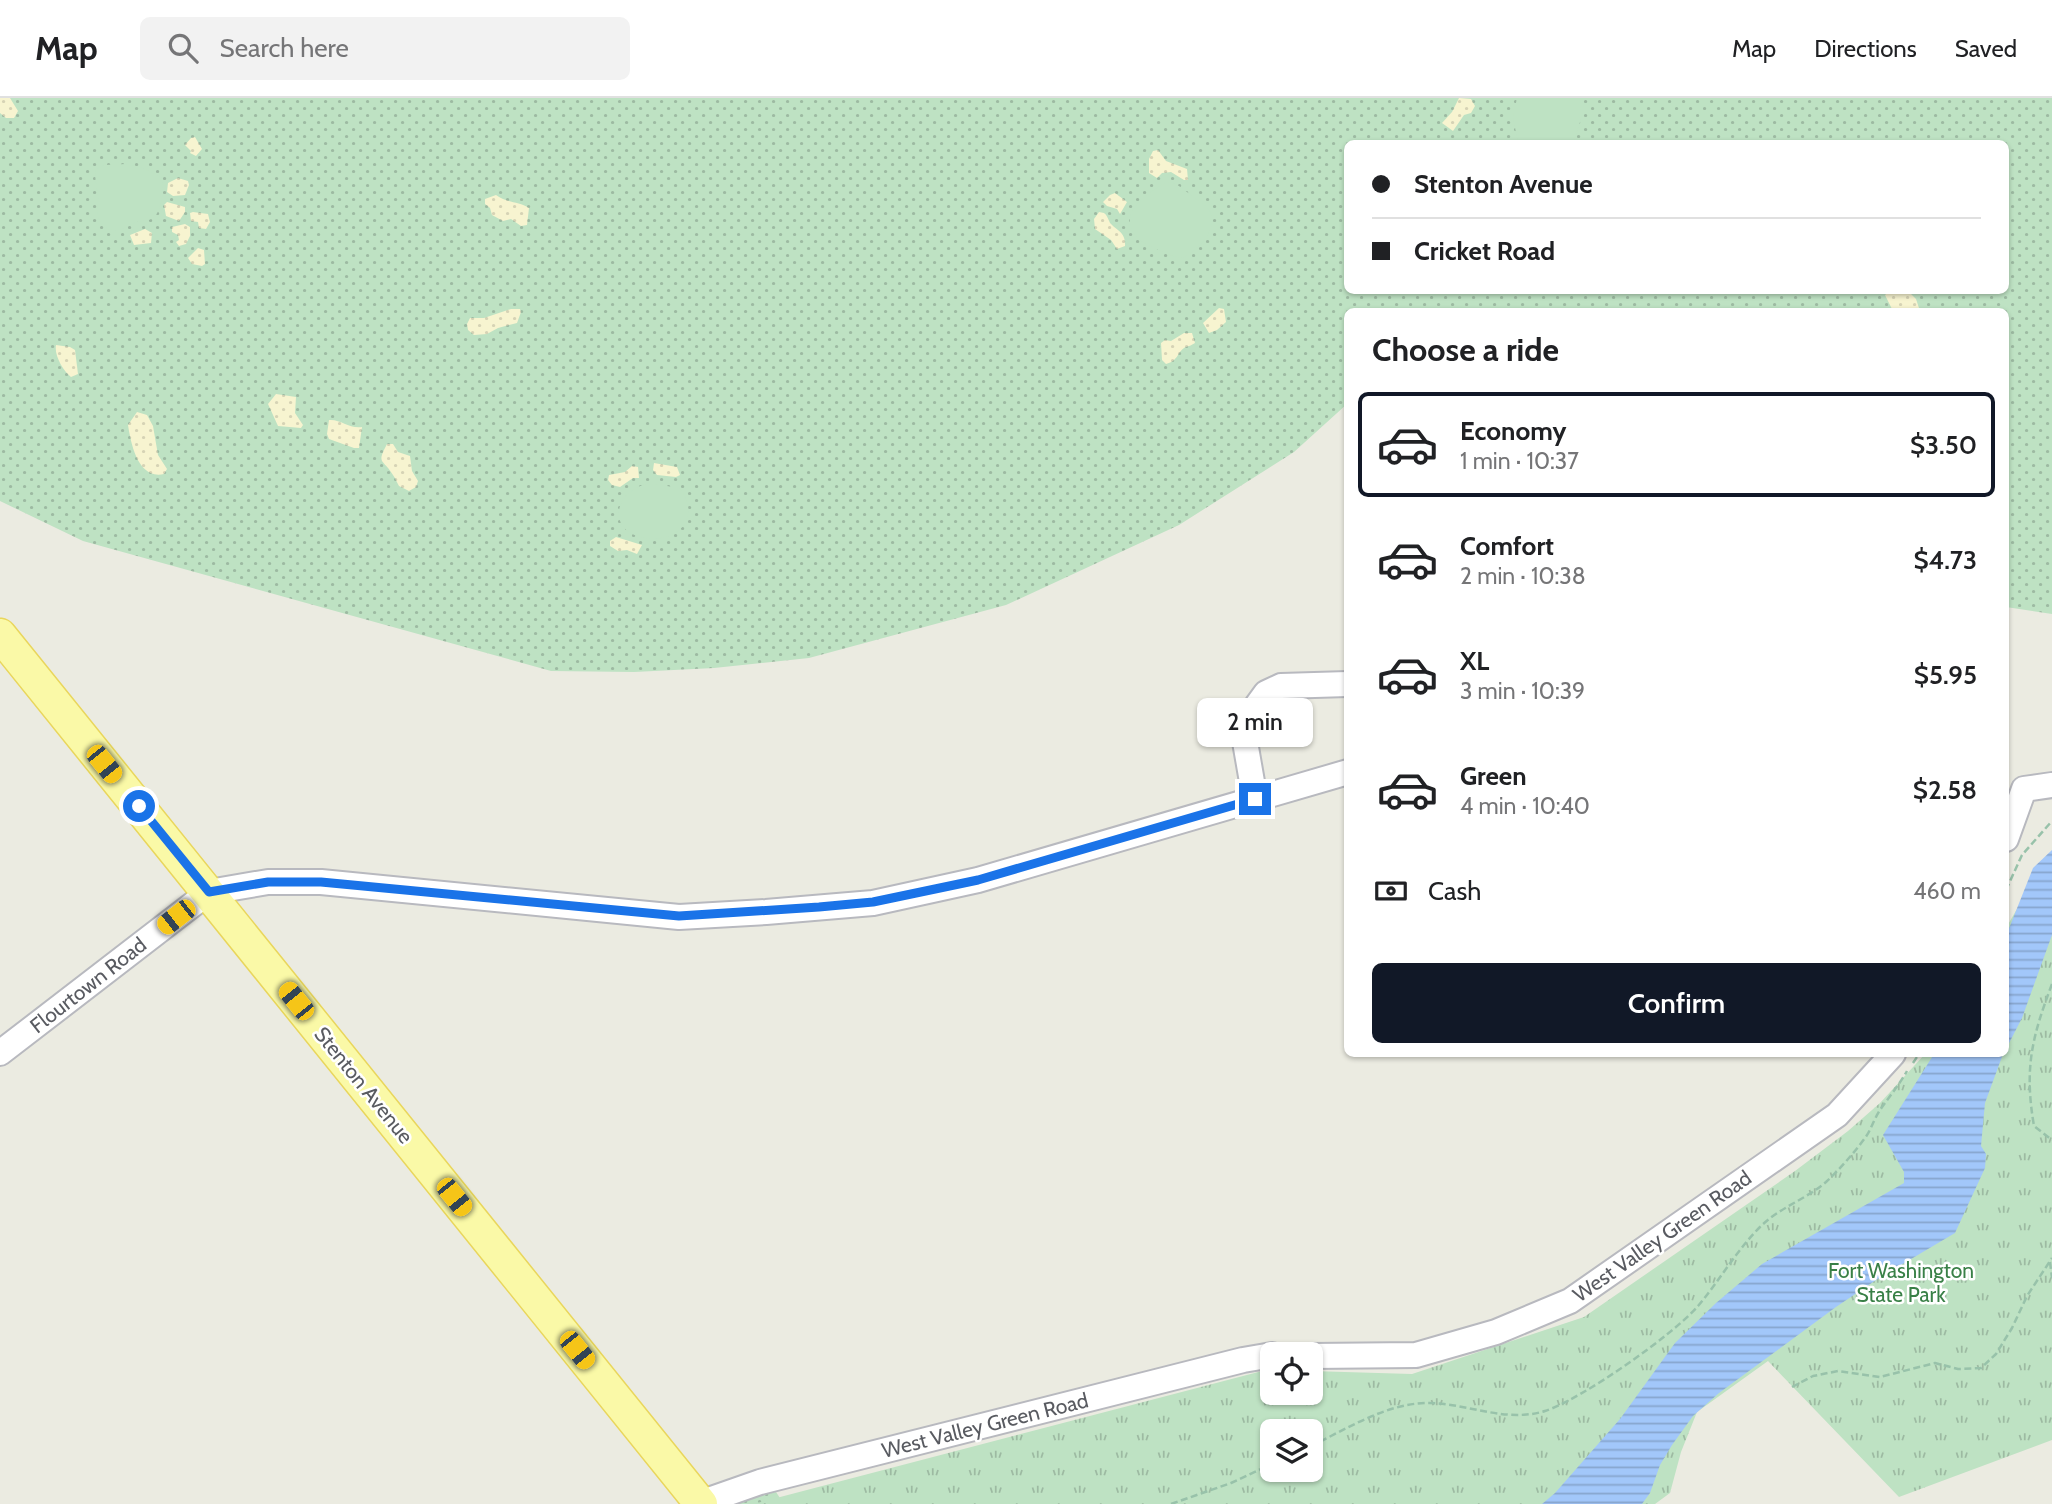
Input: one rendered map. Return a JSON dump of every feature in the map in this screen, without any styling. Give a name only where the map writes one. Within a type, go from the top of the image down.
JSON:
[{"type":"main road","name":"Stenton Avenue","points":[[0,635],[701,1503]]},
{"type":"street","points":[[1255,799],[1244,736],[1250,715],[1266,693],[1281,686],[1344,684]]},
{"type":"street","points":[[209,892],[268,882],[321,882],[679,916],[873,902],[978,880],[1344,773]]},
{"type":"street","points":[[2009,821],[2015,786],[2052,785]]},
{"type":"street","name":"Flourtown Road","points":[[0,1053],[209,892]]},
{"type":"street","name":"West Valley Green Road","points":[[1323,1356],[1416,1355],[1496,1332],[1570,1301],[1837,1115],[1890,1057]]},
{"type":"street","name":"West Valley Green Road","points":[[701,1503],[760,1482],[1260,1357]]},
{"type":"path","points":[[2009,884],[2030,844],[2052,821]]},
{"type":"path","points":[[2052,984],[2029,1055],[2028,1094],[2034,1126],[2052,1140]]},
{"type":"path","points":[[1323,1440],[1380,1414],[1411,1405],[1430,1403],[1502,1415],[1519,1415],[1544,1411],[1589,1388],[1690,1315],[1737,1252],[1774,1214],[1810,1193],[1840,1168],[1866,1137],[1879,1111],[1917,1057]]},
{"type":"path","points":[[2051,1260],[2052,1278]]},
{"type":"path","points":[[1792,1387],[1813,1376],[1838,1371],[1880,1377],[1935,1363],[1958,1369],[1981,1368],[1996,1354],[2027,1296],[2051,1260]]},
{"type":"path","points":[[1171,1504],[1260,1470]]},
{"type":"green space","points":[[0,98],[2052,98],[2052,614],[2009,607],[2009,308],[1344,308],[1344,407],[1294,452],[1179,525],[1006,605],[809,658],[714,668],[634,672],[551,671],[83,541],[0,501]]},
{"type":"green space","points":[[1517,98],[1581,98],[1581,119],[1574,140],[1517,140],[1513,117]]},
{"type":"green space","points":[[126,164],[161,177],[161,205],[151,219],[114,230],[105,227],[98,217],[96,169],[105,165]]},
{"type":"green space","points":[[1167,182],[1178,185],[1209,210],[1212,216],[1212,224],[1206,238],[1194,251],[1181,258],[1150,246],[1131,229],[1130,220],[1139,203]]},
{"type":"green space","points":[[649,483],[679,488],[686,498],[687,518],[681,528],[671,535],[646,538],[634,535],[624,528],[619,518],[620,506],[625,497],[635,488]]},
{"type":"green space","name":"Fort Washington State Park","points":[[2052,859],[2052,1440],[1899,1497],[1768,1361],[1697,1412],[1681,1452],[1670,1493],[1655,1504],[753,1504],[1260,1372],[1260,1405],[1323,1405],[1323,1371],[1412,1374],[1584,1317],[1795,1171],[1848,1131],[1880,1103],[1922,1057],[2009,1057],[2009,923],[2025,895]]},
{"type":"green space","points":[[776,1492],[784,1504],[733,1504],[740,1500]]},
{"type":"sand","points":[[0,98],[10,98],[18,111],[14,118],[6,118],[0,113]]},
{"type":"sand","points":[[1459,98],[1471,99],[1475,106],[1471,113],[1464,115],[1453,131],[1442,123]]},
{"type":"sand","points":[[195,137],[202,149],[196,156],[190,153],[185,145]]},
{"type":"sand","points":[[1158,150],[1166,161],[1187,169],[1188,180],[1171,172],[1162,173],[1157,178],[1149,173],[1149,159],[1153,151]]},
{"type":"sand","points":[[178,178],[188,181],[189,185],[185,195],[173,196],[167,192],[168,183]]},
{"type":"sand","points":[[1115,193],[1127,202],[1120,214],[1117,209],[1103,202]]},
{"type":"sand","points":[[496,195],[529,208],[527,225],[521,226],[511,219],[503,221],[492,215],[485,199]]},
{"type":"sand","points":[[167,202],[185,207],[179,221],[166,216],[164,205]]},
{"type":"sand","points":[[1099,212],[1105,214],[1123,235],[1125,246],[1117,249],[1111,240],[1095,229],[1094,219]]},
{"type":"sand","points":[[190,213],[208,214],[210,222],[206,229],[199,228],[198,222],[191,221]]},
{"type":"sand","points":[[185,224],[190,227],[190,236],[186,244],[179,246],[176,242],[179,240],[178,235],[172,232],[172,227]]},
{"type":"sand","points":[[145,229],[152,233],[151,243],[134,245],[130,235]]},
{"type":"sand","points":[[198,248],[204,250],[205,264],[202,266],[192,264],[188,258]]},
{"type":"sand","points":[[1911,294],[1919,308],[1892,308],[1885,295]]},
{"type":"sand","points":[[1219,308],[1224,309],[1226,322],[1209,333],[1203,323]]},
{"type":"sand","points":[[511,309],[520,309],[517,323],[487,334],[474,335],[468,330],[470,318],[484,318]]},
{"type":"sand","points":[[1184,333],[1192,333],[1195,343],[1183,349],[1173,361],[1166,364],[1162,360],[1161,343],[1165,340],[1171,341]]},
{"type":"sand","points":[[56,345],[75,350],[78,374],[71,377],[65,371],[58,358]]},
{"type":"sand","points":[[276,394],[296,397],[295,413],[303,425],[301,428],[278,426],[268,404]]},
{"type":"sand","points":[[137,412],[147,415],[153,426],[158,455],[167,469],[164,474],[148,472],[137,459],[128,425]]},
{"type":"sand","points":[[329,420],[362,427],[359,448],[329,439]]},
{"type":"sand","points":[[387,444],[393,444],[398,452],[410,456],[412,471],[418,481],[416,487],[409,491],[399,486],[381,459]]},
{"type":"sand","points":[[654,463],[677,467],[680,475],[657,475],[653,470]]},
{"type":"sand","points":[[632,466],[638,467],[639,478],[633,478],[620,487],[612,485],[608,480],[609,475],[625,472]]},
{"type":"sand","points":[[616,537],[642,545],[637,554],[627,550],[618,551],[610,546],[610,541]]},
{"type":"water","points":[[2052,850],[2052,935],[2022,1018],[2009,1043],[2009,928],[2033,868]]},
{"type":"water","points":[[1932,1057],[2002,1057],[1985,1103],[1981,1146],[1986,1154],[1985,1168],[1955,1233],[1836,1307],[1719,1393],[1693,1416],[1672,1445],[1660,1465],[1650,1493],[1642,1504],[1542,1504],[1555,1493],[1620,1419],[1675,1343],[1716,1303],[1762,1264],[1904,1183],[1904,1172],[1883,1135]]},
{"type":"route","points":[[139,806],[209,892],[268,882],[321,882],[679,916],[766,912],[873,902],[978,880],[1255,799]]}]
